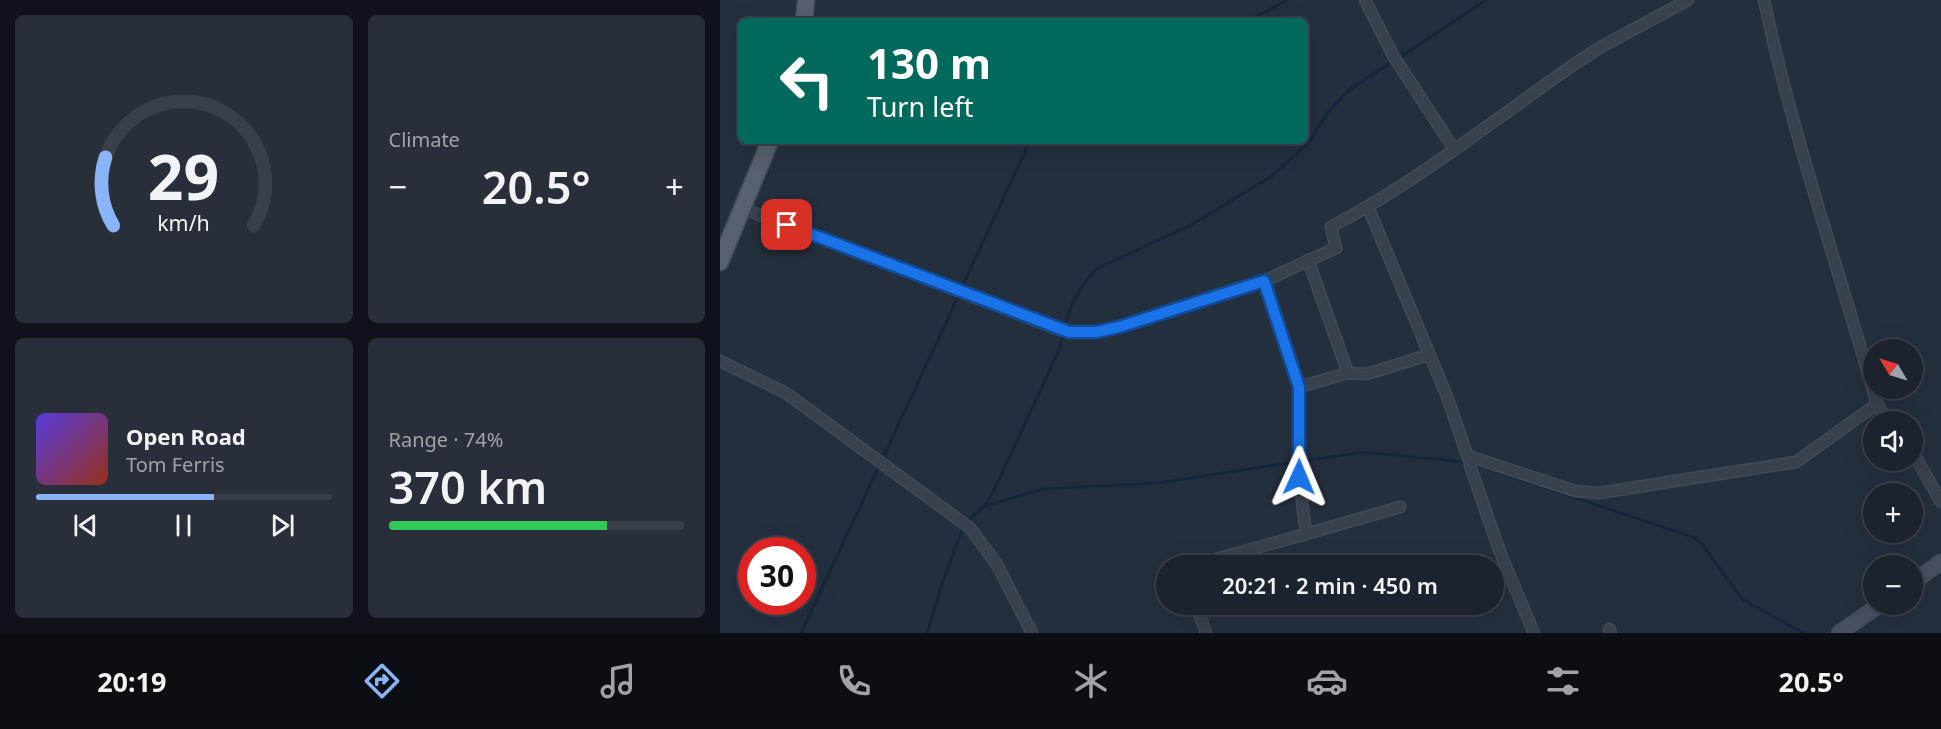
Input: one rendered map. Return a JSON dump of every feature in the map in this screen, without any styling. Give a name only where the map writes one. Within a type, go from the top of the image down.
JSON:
[{"type":"main road","points":[[804,18],[806,0]]},
{"type":"main road","points":[[720,262],[723,244],[742,208],[769,144]]},
{"type":"street","points":[[1365,0],[1394,57],[1454,149]]},
{"type":"street","points":[[742,208],[1069,332],[1096,332],[1119,327],[1264,281],[1336,248],[1331,227],[1368,207],[1579,60],[1688,0]]},
{"type":"street","points":[[1764,0],[1803,156],[1877,404],[1881,411]]},
{"type":"street","points":[[1368,207],[1446,394],[1500,552],[1534,633]]},
{"type":"street","points":[[1308,261],[1348,373]]},
{"type":"street","points":[[1264,281],[1299,387],[1299,477],[1306,534]]},
{"type":"street","points":[[1299,387],[1348,373],[1366,374],[1428,355]]},
{"type":"street","points":[[720,360],[786,393],[970,528],[996,563],[1032,633]]},
{"type":"street","points":[[1469,461],[1575,491],[1599,493],[1796,462],[1877,404]]},
{"type":"street","points":[[1923,470],[1941,502]]},
{"type":"street","points":[[1230,555],[1400,507]]},
{"type":"street","points":[[1923,575],[1941,562]]},
{"type":"street","points":[[1200,615],[1206,633]]},
{"type":"street","points":[[1839,633],[1865,615]]},
{"type":"waterway","points":[[1254,18],[1287,0]]},
{"type":"waterway","points":[[1399,58],[1486,0]]},
{"type":"waterway","points":[[1308,143],[1328,112],[1349,90],[1393,61]]},
{"type":"waterway","points":[[961,289],[1029,144]]},
{"type":"waterway","points":[[985,506],[1060,348],[1072,304],[1096,269],[1191,225],[1272,176],[1307,144]]},
{"type":"waterway","points":[[801,633],[959,295]]},
{"type":"waterway","points":[[1305,461],[1363,452],[1467,462]]},
{"type":"waterway","points":[[970,519],[985,506],[1043,489],[1157,483],[1295,462]]},
{"type":"waterway","points":[[1474,464],[1693,537],[1702,544],[1742,599],[1803,633]]},
{"type":"waterway","points":[[927,633],[962,530]]},
{"type":"route","points":[[787,225],[1069,332],[1096,332],[1119,327],[1264,281],[1299,387],[1299,477]]}]
